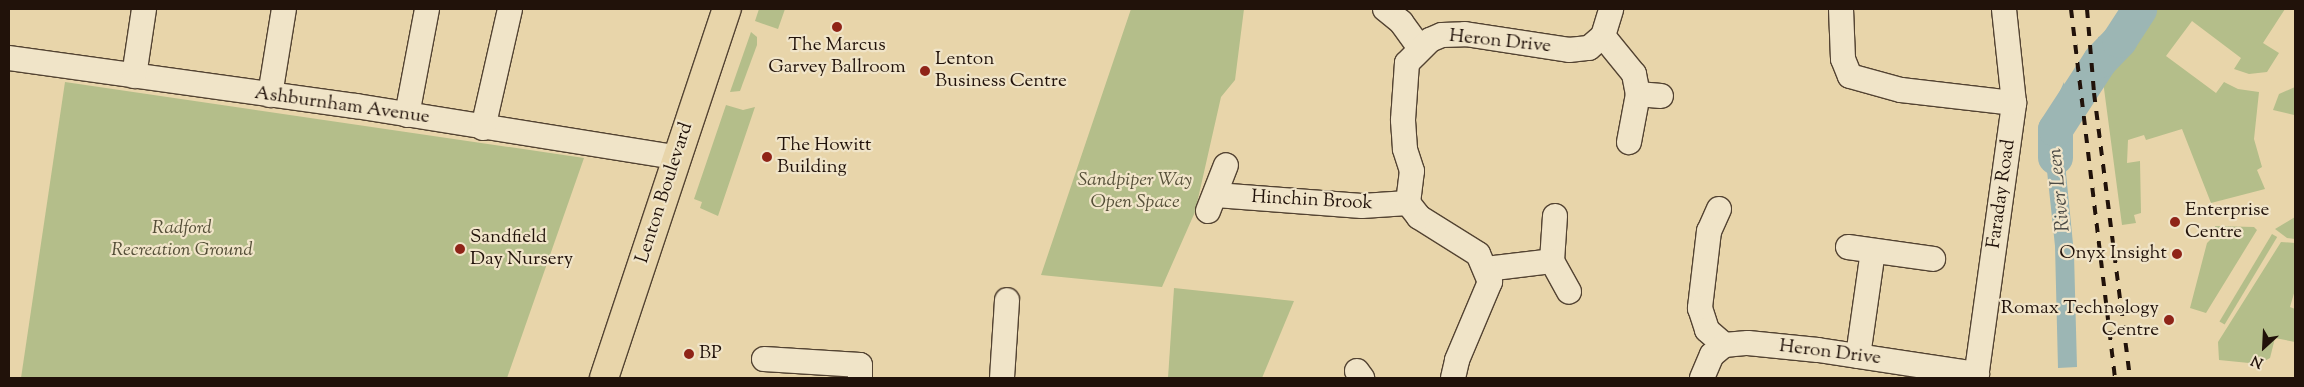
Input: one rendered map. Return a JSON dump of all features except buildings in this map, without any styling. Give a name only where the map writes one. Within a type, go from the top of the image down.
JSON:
[{"type":"main road","name":"Lenton Boulevard","points":[[604,378],[675,157],[727,9]]},
{"type":"street","points":[[134,76],[144,9]]},
{"type":"street","points":[[270,95],[284,9]]},
{"type":"street","points":[[407,115],[427,9]]},
{"type":"street","points":[[483,128],[510,9]]},
{"type":"street","points":[[1385,9],[1401,22],[1420,48]]},
{"type":"street","points":[[1612,9],[1603,36],[1634,74],[1638,94],[1629,142]]},
{"type":"street","points":[[1841,9],[1842,59],[1850,76],[1901,90],[2014,102]]},
{"type":"street","name":"Faraday Road","points":[[1976,376],[2014,102],[2004,9]]},
{"type":"street","name":"Heron Drive","points":[[1408,203],[1412,171],[1405,149],[1403,86],[1407,63],[1420,48],[1442,34],[1465,34],[1570,50],[1589,48],[1603,36]]},
{"type":"street","name":"Ashburnham Avenue","points":[[9,58],[407,115],[675,157]]},
{"type":"street","points":[[1638,94],[1661,96]]},
{"type":"street","name":"Hinchin Brook","points":[[1226,166],[1212,203],[1343,206],[1408,203]]},
{"type":"street","points":[[1408,203],[1419,217],[1478,254],[1490,282],[1486,297],[1456,360],[1453,378]]},
{"type":"street","points":[[1702,378],[1712,355],[1724,345],[1707,330],[1700,308],[1709,231],[1719,208]]},
{"type":"street","points":[[1556,216],[1552,261],[1569,292]]},
{"type":"street","points":[[1848,248],[1933,259]]},
{"type":"street","points":[[1858,356],[1873,251]]},
{"type":"street","points":[[1486,269],[1552,261]]},
{"type":"street","points":[[1002,378],[1007,300]]},
{"type":"street","name":"Heron Drive","points":[[1724,345],[1762,344],[1858,356],[1976,376]]},
{"type":"street","points":[[764,360],[860,365],[860,378]]},
{"type":"green space","points":[[759,9],[785,9],[778,29],[755,21]]},
{"type":"green space","name":"Sandpiper Way Open Space","points":[[1131,9],[1244,9],[1235,80],[1221,97],[1195,212],[1162,287],[1041,275]]},
{"type":"green space","points":[[2156,9],[2285,9],[2263,43],[2279,53],[2267,72],[2249,74],[2234,69],[2241,58],[2192,21],[2166,56],[2216,93],[2224,82],[2238,89],[2259,92],[2254,139],[2262,167],[2257,170],[2265,189],[2211,203],[2182,129],[2146,140],[2144,135],[2128,140],[2127,163],[2140,161],[2141,213],[2134,215],[2136,223],[2122,225],[2103,81]]},
{"type":"green space","points":[[751,32],[757,37],[757,45],[740,91],[730,92]]},
{"type":"green space","name":"Radford Recreation Ground","points":[[65,82],[584,158],[507,378],[21,378]]},
{"type":"green space","points":[[2295,87],[2294,115],[2273,110],[2279,94]]},
{"type":"green space","points":[[726,105],[743,110],[755,107],[718,216],[700,208],[702,202],[694,199]]},
{"type":"green space","points":[[2295,217],[2295,239],[2287,238],[2275,229]]},
{"type":"green space","points":[[2215,226],[2254,227],[2257,230],[2206,313],[2190,308],[2207,243],[2214,236]]},
{"type":"green space","points":[[2272,234],[2277,237],[2225,325],[2219,321]]},
{"type":"green space","points":[[2281,242],[2295,243],[2295,290],[2290,307],[2295,309],[2295,342],[2275,338],[2270,358],[2259,364],[2219,360],[2218,342]]},
{"type":"green space","points":[[1174,288],[1294,301],[1262,378],[1168,378]]},
{"type":"water","points":[[2128,9],[2150,9],[2103,81],[2098,37],[2113,34]]},
{"type":"water","points":[[2064,82],[2069,131],[2063,143],[2074,254],[2077,367],[2058,368],[2055,246],[2045,152],[2048,118]]},
{"type":"waterway","name":"River Leen","points":[[2055,157],[2055,129],[2100,60],[2119,40],[2139,9]]},
{"type":"railway","points":[[2071,9],[2115,378]]},
{"type":"railway","points":[[2087,9],[2094,93],[2130,378]]},
{"type":"place","name":"The Marcus Garvey Ballroom","points":[[837,27]]},
{"type":"place","name":"Lenton Business Centre","points":[[925,71]]},
{"type":"place","name":"The Howitt Building","points":[[767,157]]},
{"type":"place","name":"Enterprise Centre","points":[[2175,222]]},
{"type":"place","name":"Sandfield Day Nursery","points":[[460,249]]},
{"type":"place","name":"Onyx Insight","points":[[2177,254]]},
{"type":"place","name":"Romax Technology Centre","points":[[2169,320]]},
{"type":"place","name":"BP","points":[[689,354]]}]
